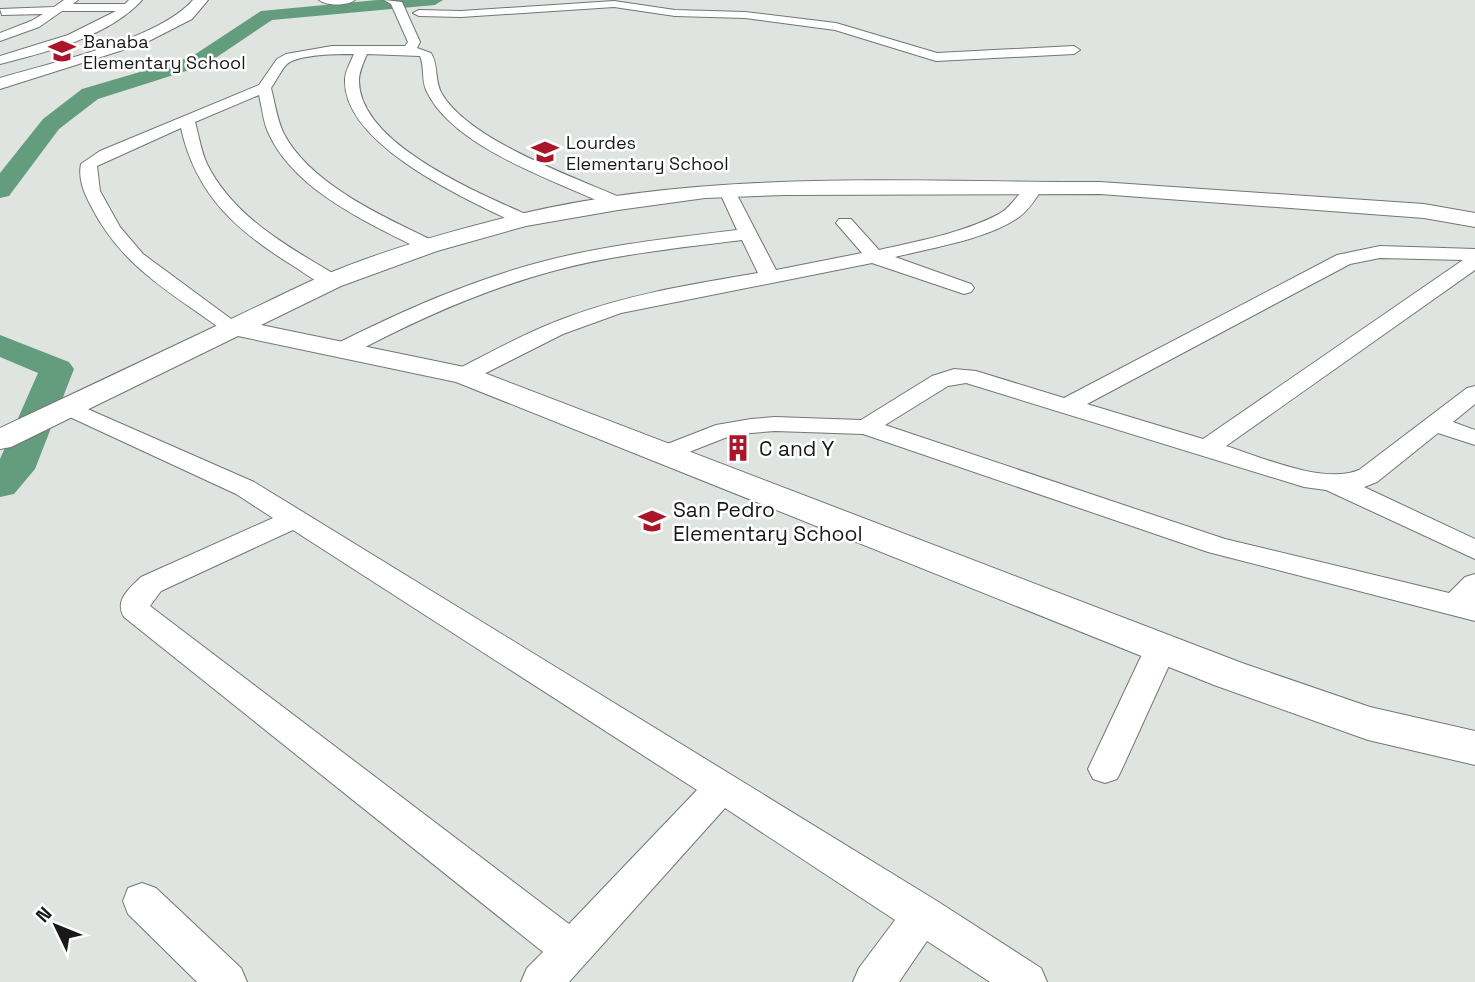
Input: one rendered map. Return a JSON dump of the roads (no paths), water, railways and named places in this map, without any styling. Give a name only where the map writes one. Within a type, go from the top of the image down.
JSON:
[{"type":"street","points":[[0,84],[139,40],[187,16],[201,0]]},
{"type":"street","points":[[325,0],[349,0]]},
{"type":"street","points":[[419,13],[469,1],[510,0]]},
{"type":"street","points":[[2,12],[64,6],[133,4]]},
{"type":"street","points":[[4,57],[93,30],[133,4]]},
{"type":"street","points":[[396,7],[419,13],[461,14],[614,4],[675,13],[745,15],[836,27],[936,57],[1074,50]]},
{"type":"street","points":[[0,37],[47,18],[64,6]]},
{"type":"street","points":[[396,7],[400,21],[413,37],[414,42],[409,50]]},
{"type":"street","points":[[47,18],[115,18]]},
{"type":"street","points":[[28,27],[93,30]]},
{"type":"street","points":[[0,37],[48,45]]},
{"type":"street","points":[[618,203],[515,155],[474,132],[445,109],[431,87],[431,63],[425,53],[409,50],[311,47],[282,62],[264,89],[106,154],[89,164],[88,170],[92,191],[112,229],[136,258],[231,327],[464,375],[1228,674],[1368,723],[1475,748]]},
{"type":"street","points":[[362,50],[355,60],[351,82],[353,96],[373,130],[400,154],[444,181],[524,220]]},
{"type":"street","points":[[264,89],[278,137],[290,154],[363,213],[429,246]]},
{"type":"street","points":[[187,120],[199,165],[214,190],[238,218],[258,236],[332,281]]},
{"type":"street","points":[[464,375],[521,346],[611,310],[874,257],[996,222],[1023,205],[1035,188]]},
{"type":"street","points":[[2,439],[231,327],[332,281],[429,246],[524,220],[618,203],[727,191],[1100,188],[1424,211],[1475,220]]},
{"type":"street","points":[[727,191],[770,278]]},
{"type":"street","points":[[845,223],[874,257],[964,288]]},
{"type":"street","points":[[344,349],[392,323],[523,274],[617,252],[747,234]]},
{"type":"street","points":[[1066,406],[1344,259],[1380,252],[1475,255]]},
{"type":"street","points":[[1207,448],[1475,261]]},
{"type":"street","points":[[866,426],[954,376],[981,378],[1313,481],[1334,484],[1352,483],[1368,476],[1475,393]]},
{"type":"street","points":[[58,412],[245,488],[722,786],[1027,982]]},
{"type":"street","points":[[1435,424],[1475,438]]},
{"type":"street","points":[[666,453],[725,430],[751,426],[866,426],[1217,546],[1465,608],[1475,584]]},
{"type":"street","points":[[1334,484],[1475,550]]},
{"type":"street","points":[[294,519],[151,584],[135,602],[135,610],[572,950]]},
{"type":"street","points":[[1105,769],[1161,648]]},
{"type":"street","points":[[542,982],[722,786]]},
{"type":"street","points":[[142,901],[226,982]]},
{"type":"street","points":[[874,982],[923,914]]},
{"type":"waterway","points":[[0,190],[51,124],[90,94],[198,61],[267,15],[435,0]]},
{"type":"waterway","points":[[0,345],[57,369],[15,469],[0,485]]},
{"type":"place","name":"Banaba Elementary School","points":[[62,51]]},
{"type":"place","name":"Lourdes Elementary School","points":[[545,152]]},
{"type":"place","name":"C and Y","points":[[738,448]]},
{"type":"place","name":"San Pedro Elementary School","points":[[652,521]]}]
